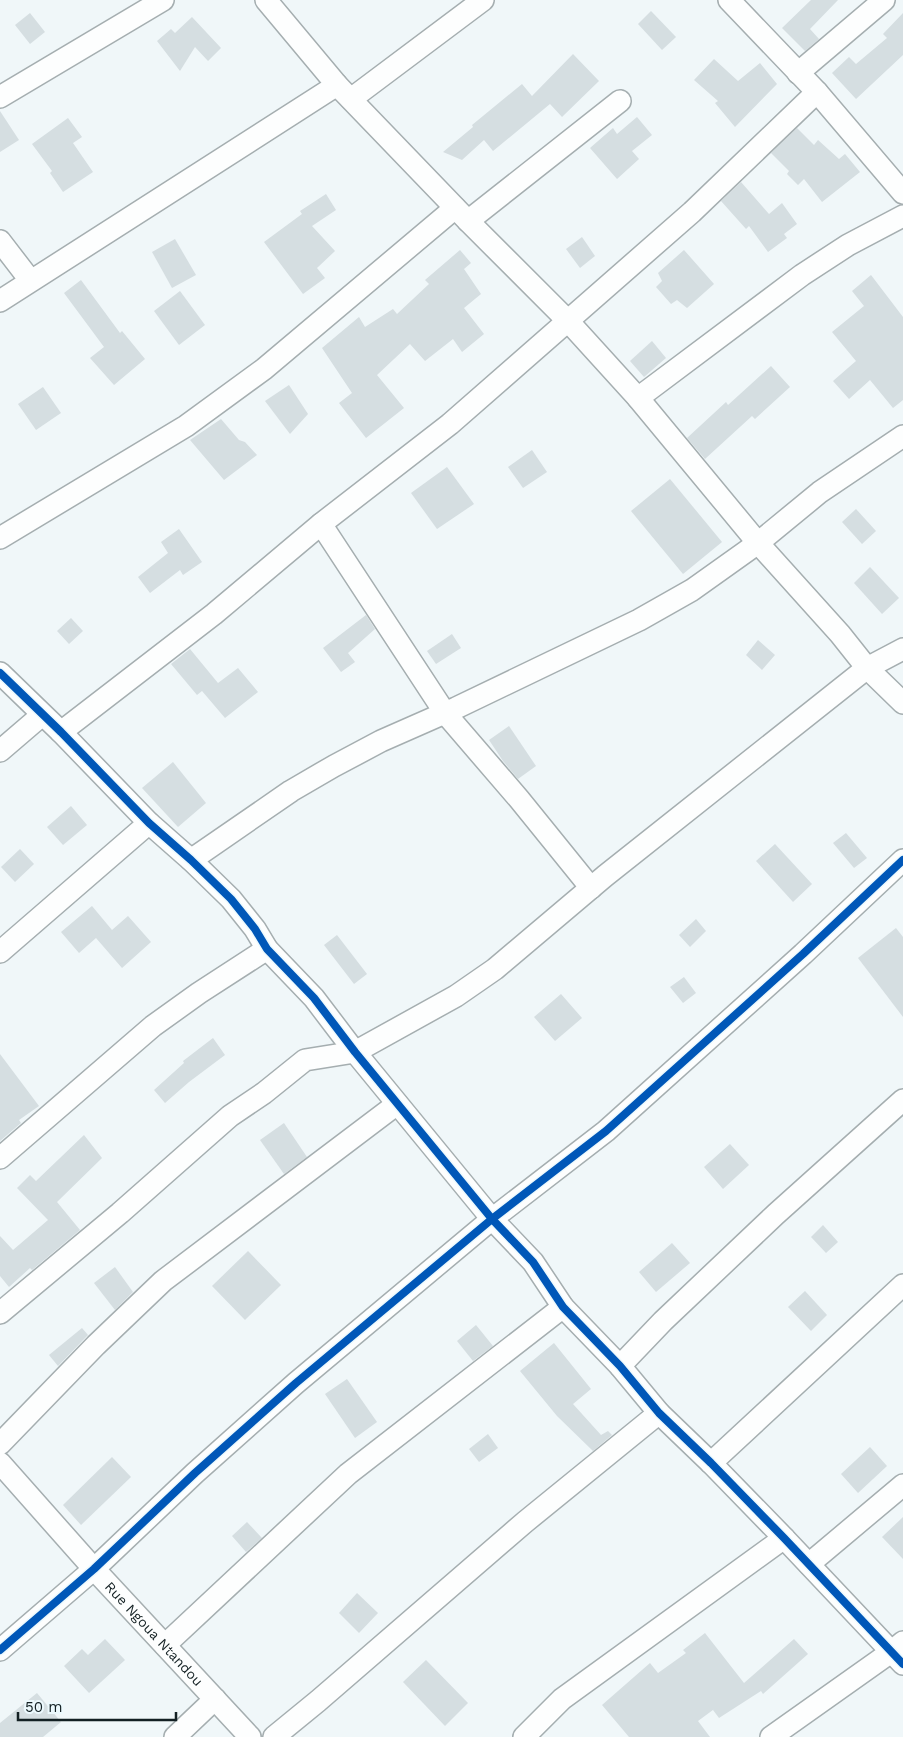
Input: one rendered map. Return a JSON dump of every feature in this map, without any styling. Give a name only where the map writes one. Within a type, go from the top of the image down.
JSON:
[{"type":"street","points":[[0,97],[163,0]]},
{"type":"street","points":[[266,0],[344,92],[461,214],[568,321],[638,398],[758,543],[840,634],[867,668],[903,704]]},
{"type":"street","points":[[0,301],[30,280],[344,92],[483,0]]},
{"type":"street","points":[[729,0],[816,92],[903,193]]},
{"type":"street","points":[[798,73],[884,0]]},
{"type":"street","points":[[61,732],[214,614],[320,524],[450,424],[692,212],[816,92]]},
{"type":"street","points":[[0,538],[186,426],[264,369],[461,214],[620,101]]},
{"type":"street","points":[[638,398],[802,275],[848,245],[903,216]]},
{"type":"street","points":[[0,241],[30,280]]},
{"type":"street","points":[[191,860],[291,791],[334,766],[639,620],[692,590],[758,543],[820,492],[903,436]]},
{"type":"street","points":[[320,524],[445,713],[519,799],[591,888]]},
{"type":"street","points":[[0,1313],[120,1213],[230,1116],[264,1093],[305,1060],[355,1052],[456,996],[495,969],[591,888],[867,668],[903,649]]},
{"type":"street","points":[[0,673],[61,732],[149,823],[230,898],[267,949],[314,998],[355,1052],[492,1219],[534,1262],[563,1307],[620,1366],[659,1413],[899,1652],[771,1737]]},
{"type":"street","points":[[0,751],[42,715]]},
{"type":"street","points":[[0,952],[149,823]]},
{"type":"street","points":[[0,1650],[94,1569],[195,1473],[296,1383],[492,1219],[606,1131],[803,954],[903,860]]},
{"type":"street","points":[[0,1158],[153,1026],[199,993],[267,949]]},
{"type":"street","points":[[620,1366],[663,1321],[769,1221],[903,1100]]},
{"type":"street","points":[[0,1444],[96,1345],[163,1280],[397,1104]]},
{"type":"street","points":[[711,1463],[903,1285]]},
{"type":"street","points":[[165,1645],[348,1474],[563,1307]]},
{"type":"street","points":[[274,1737],[525,1522],[659,1413]]},
{"type":"street","name":"Rue Ngoua Ntandou","points":[[0,1463],[94,1569],[250,1737]]},
{"type":"street","points":[[809,1564],[903,1485]]},
{"type":"street","points":[[524,1737],[562,1699],[784,1538]]},
{"type":"street","points":[[175,1737],[215,1699]]},
{"type":"building","points":[[811,0],[838,0],[810,29],[819,39],[805,51],[782,28]]},
{"type":"building","points":[[651,11],[676,37],[662,50],[638,24]]},
{"type":"building","points":[[30,13],[45,32],[30,44],[15,25]]},
{"type":"building","points":[[903,13],[903,55],[856,99],[832,73],[849,57],[856,64],[887,38],[883,34]]},
{"type":"building","points":[[192,17],[221,48],[208,61],[195,47],[180,71],[157,41],[171,29],[175,33]]},
{"type":"building","points":[[573,54],[599,81],[562,117],[550,104],[493,151],[484,140],[462,160],[443,152],[473,127],[472,125],[522,84],[532,96]]},
{"type":"building","points":[[714,59],[738,81],[760,63],[777,84],[735,127],[715,103],[718,101],[694,80]]},
{"type":"building","points":[[0,111],[19,140],[0,152]]},
{"type":"building","points":[[637,117],[652,135],[632,151],[639,159],[617,179],[590,148],[613,128],[617,134]]},
{"type":"building","points":[[68,118],[82,137],[73,143],[93,172],[63,192],[50,173],[52,171],[32,144]]},
{"type":"building","points":[[797,128],[814,145],[818,140],[839,159],[845,154],[860,172],[822,202],[804,179],[798,185],[787,174],[789,171],[771,153]]},
{"type":"building","points":[[741,182],[769,214],[782,203],[797,224],[784,234],[787,238],[768,252],[749,226],[746,229],[721,201]]},
{"type":"building","points":[[326,194],[336,210],[312,226],[335,251],[317,268],[325,278],[303,294],[264,242],[302,214],[300,211]]},
{"type":"building","points":[[582,237],[595,256],[580,268],[566,249]]},
{"type":"building","points":[[175,239],[196,275],[172,288],[152,252]]},
{"type":"building","points":[[460,250],[471,263],[464,269],[481,294],[464,308],[484,334],[462,352],[453,339],[425,361],[410,344],[377,375],[404,408],[366,438],[339,403],[352,393],[322,348],[359,317],[365,327],[393,309],[397,314],[429,284],[425,280]]},
{"type":"building","points":[[684,250],[714,284],[687,308],[677,300],[671,304],[656,287],[662,281],[658,273]]},
{"type":"building","points":[[871,275],[903,317],[903,400],[893,408],[870,380],[849,399],[833,381],[856,361],[832,332],[864,306],[852,291]]},
{"type":"building","points":[[81,280],[120,333],[122,331],[145,359],[114,385],[90,358],[104,347],[64,293]]},
{"type":"building","points":[[180,291],[205,325],[179,345],[154,311]]},
{"type":"building","points":[[652,341],[666,358],[644,377],[630,361]]},
{"type":"building","points":[[771,366],[790,387],[755,419],[752,416],[705,459],[687,438],[726,402],[728,405]]},
{"type":"building","points":[[289,385],[308,414],[290,434],[265,401]]},
{"type":"building","points":[[43,387],[61,413],[36,430],[18,404]]},
{"type":"building","points":[[221,419],[239,440],[245,442],[257,455],[224,480],[190,440]]},
{"type":"building","points":[[532,450],[547,472],[523,488],[508,467]]},
{"type":"building","points":[[447,467],[474,504],[437,529],[411,493]]},
{"type":"building","points":[[670,479],[722,542],[683,574],[631,511]]},
{"type":"building","points":[[856,509],[876,531],[862,544],[842,522]]},
{"type":"building","points":[[179,529],[202,562],[183,575],[180,570],[150,593],[138,577],[168,553],[161,542]]},
{"type":"building","points":[[870,567],[899,598],[882,614],[854,583]]},
{"type":"building","points":[[366,615],[375,629],[348,653],[355,662],[341,672],[323,648]]},
{"type":"building","points":[[71,618],[83,631],[69,644],[57,631]]},
{"type":"building","points":[[452,634],[461,648],[436,664],[427,651]]},
{"type":"building","points":[[758,640],[775,655],[762,670],[746,655]]},
{"type":"building","points":[[190,649],[218,683],[238,668],[258,692],[225,718],[202,691],[197,695],[171,664]]},
{"type":"building","points":[[509,726],[536,766],[518,779],[489,740]]},
{"type":"building","points":[[173,762],[206,803],[178,827],[142,788]]},
{"type":"building","points":[[71,806],[87,825],[63,845],[47,827]]},
{"type":"building","points":[[846,833],[867,858],[854,868],[833,843]]},
{"type":"building","points":[[775,844],[812,884],[793,902],[756,861]]},
{"type":"building","points":[[20,849],[34,864],[15,882],[1,867]]},
{"type":"building","points":[[92,906],[112,930],[128,916],[151,942],[122,968],[96,938],[79,953],[61,932]]},
{"type":"building","points":[[696,919],[706,931],[690,947],[679,935]]},
{"type":"building","points":[[896,928],[903,937],[903,1017],[858,958]]},
{"type":"building","points":[[337,935],[367,974],[354,984],[324,945]]},
{"type":"building","points":[[684,977],[696,993],[683,1003],[670,987]]},
{"type":"building","points":[[561,994],[582,1018],[555,1041],[534,1017]]},
{"type":"building","points":[[213,1038],[225,1055],[165,1103],[154,1090],[184,1063],[183,1061]]},
{"type":"building","points":[[0,1054],[39,1106],[19,1120],[21,1123],[0,1141]]},
{"type":"building","points":[[284,1123],[307,1157],[284,1174],[260,1140]]},
{"type":"building","points":[[84,1135],[102,1158],[57,1202],[80,1230],[32,1270],[30,1268],[9,1287],[0,1276],[0,1236],[13,1250],[48,1220],[17,1188],[30,1175],[36,1181]]},
{"type":"building","points":[[730,1144],[749,1165],[723,1189],[704,1167]]},
{"type":"building","points":[[823,1225],[838,1242],[826,1253],[811,1237]]},
{"type":"building","points":[[672,1243],[690,1263],[656,1292],[639,1272]]},
{"type":"building","points":[[248,1251],[281,1285],[245,1320],[212,1286]]},
{"type":"building","points":[[115,1267],[133,1292],[115,1310],[94,1283]]},
{"type":"building","points":[[805,1291],[827,1315],[811,1331],[788,1307]]},
{"type":"building","points":[[476,1325],[493,1346],[473,1361],[457,1341]]},
{"type":"building","points":[[82,1328],[88,1335],[58,1366],[49,1355]]},
{"type":"building","points":[[554,1343],[591,1389],[573,1404],[601,1435],[608,1431],[612,1435],[593,1451],[557,1416],[520,1371]]},
{"type":"building","points":[[347,1379],[377,1422],[355,1438],[325,1394]]},
{"type":"building","points":[[488,1434],[498,1448],[479,1462],[469,1449]]},
{"type":"building","points":[[870,1447],[887,1466],[858,1493],[841,1474]]},
{"type":"building","points":[[112,1457],[131,1477],[81,1525],[63,1505]]},
{"type":"building","points":[[903,1517],[903,1559],[882,1537]]},
{"type":"building","points":[[247,1522],[262,1538],[246,1552],[232,1536]]},
{"type":"building","points":[[357,1593],[378,1613],[359,1633],[339,1613]]},
{"type":"building","points":[[705,1633],[744,1683],[794,1639],[808,1654],[763,1694],[761,1691],[719,1718],[713,1710],[717,1707],[698,1721],[710,1737],[629,1737],[602,1705],[650,1663],[658,1673],[686,1653],[683,1650]]},
{"type":"building","points":[[105,1639],[125,1660],[89,1693],[64,1666],[82,1649],[88,1655]]},
{"type":"building","points":[[426,1660],[468,1703],[445,1726],[403,1682]]},
{"type":"building","points":[[37,1693],[61,1722],[43,1737],[0,1737],[0,1723]]},
{"type":"cycle path","points":[[0,673],[61,732],[149,823],[231,899],[255,929],[267,949],[314,998],[355,1052],[492,1219],[533,1262],[563,1307],[620,1366],[659,1413],[784,1538],[903,1664]]},
{"type":"cycle path","points":[[0,1650],[94,1569],[195,1473],[296,1383],[492,1219],[606,1131],[803,954],[903,860]]}]
